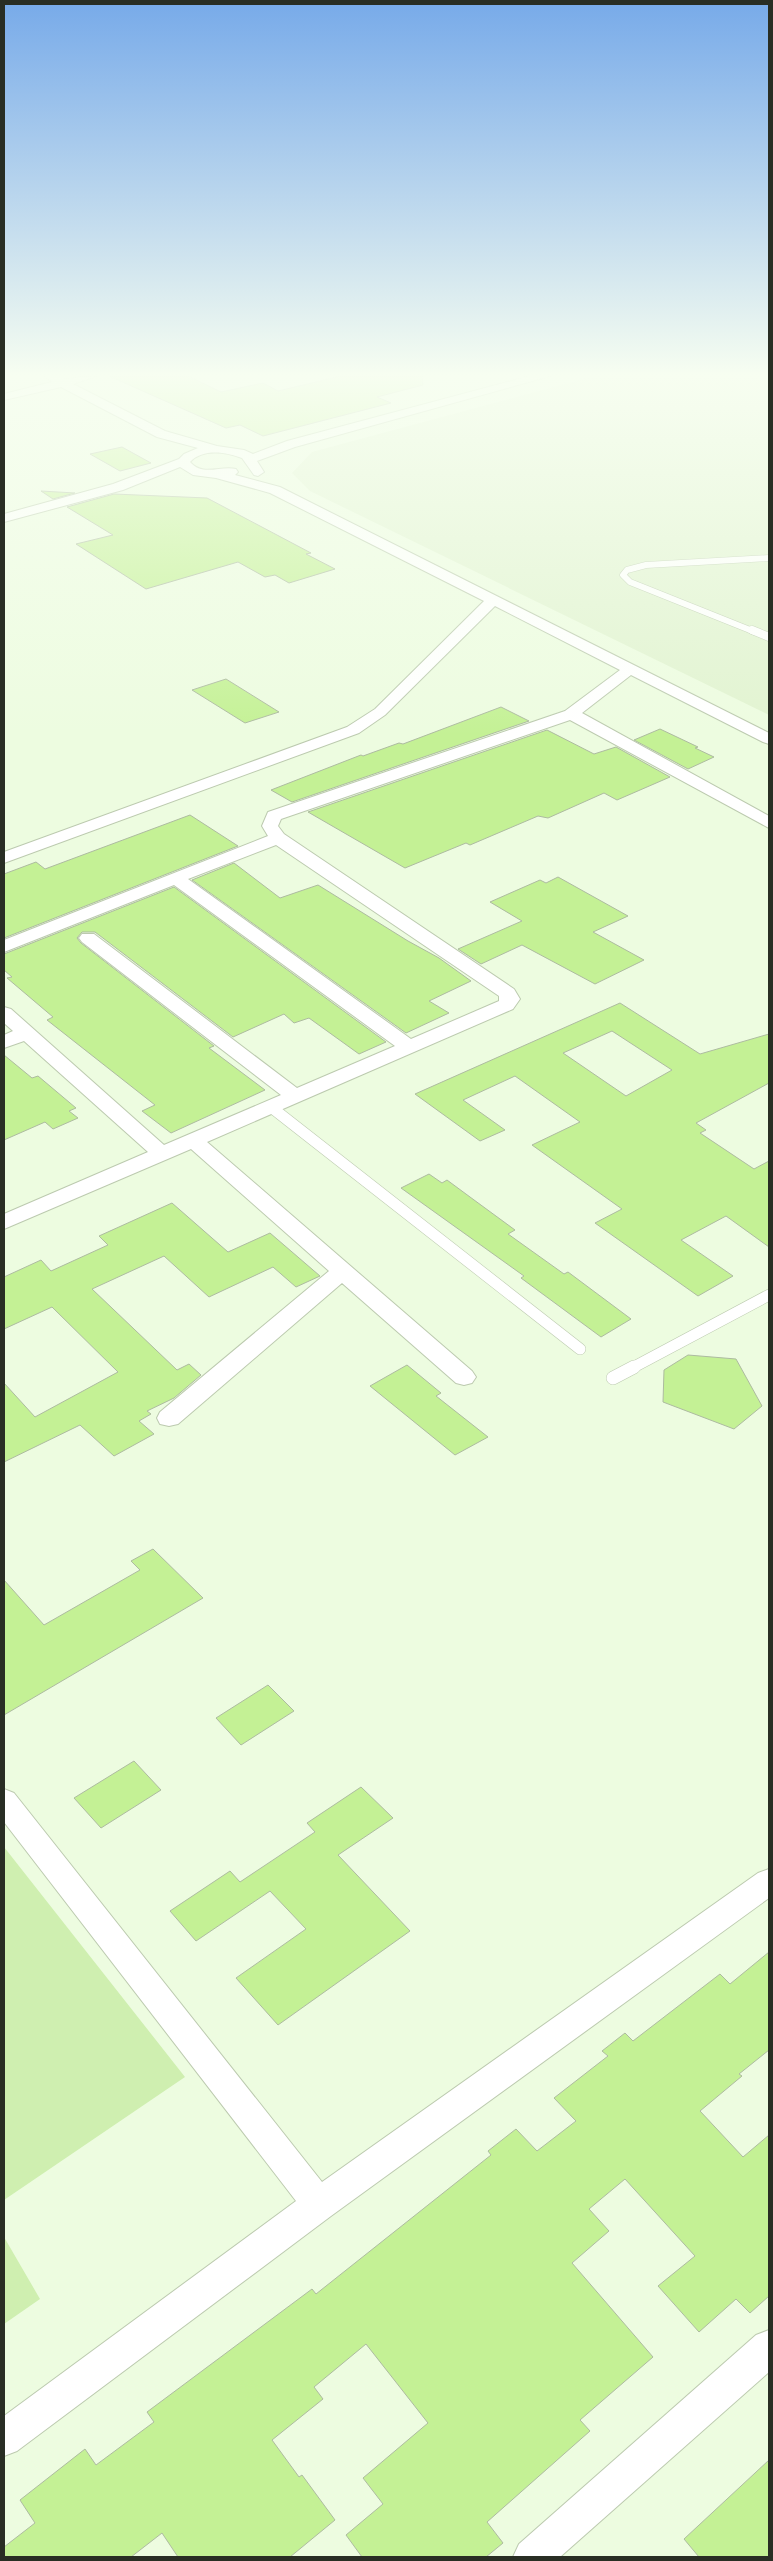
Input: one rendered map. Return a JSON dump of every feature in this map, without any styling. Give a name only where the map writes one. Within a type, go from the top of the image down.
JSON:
[{"type":"street","points":[[4,518],[87,496]]},
{"type":"street","points":[[286,496],[769,739]]},
{"type":"street","points":[[4,858],[314,746],[353,730],[380,712],[494,599]]},
{"type":"street","points":[[4,1222],[506,1005],[510,999],[507,993],[278,838],[270,826],[274,816],[571,714],[631,668]]},
{"type":"street","points":[[571,714],[769,823]]},
{"type":"street","points":[[4,946],[278,838]]},
{"type":"street","points":[[175,878],[408,1047]]},
{"type":"street","points":[[88,938],[295,1096]]},
{"type":"street","points":[[4,1013],[162,1154]]},
{"type":"street","points":[[4,1042],[26,1033]]},
{"type":"street","points":[[194,1140],[464,1377]]},
{"type":"street","points":[[170,1418],[342,1271]]},
{"type":"street","points":[[4,1801],[319,2204]]},
{"type":"street","points":[[4,2438],[319,2204],[769,1882]]},
{"type":"street","points":[[532,2557],[769,2348]]},
{"type":"lane","points":[[769,558],[646,565],[626,570],[623,575],[630,582],[769,637]]},
{"type":"lane","points":[[271,1107],[580,1349]]},
{"type":"lane","points":[[613,1378],[769,1295]]},
{"type":"shaded area","points":[[319,496],[769,496],[769,715]]},
{"type":"green space","points":[[4,1847],[185,2077],[4,2200]]},
{"type":"green space","points":[[4,2237],[40,2299],[4,2324]]},
{"type":"building","points":[[48,496],[66,496],[53,499]]},
{"type":"building","points":[[109,496],[207,498],[311,553],[306,554],[335,569],[289,583],[275,575],[265,577],[238,562],[146,589],[76,544],[113,535],[67,507]]},
{"type":"building","points":[[226,679],[279,712],[245,723],[192,690]]},
{"type":"building","points":[[501,707],[529,721],[292,802],[271,790],[361,755],[363,756],[399,743],[403,744]]},
{"type":"building","points":[[660,729],[698,747],[695,748],[714,757],[688,769],[634,740]]},
{"type":"building","points":[[547,730],[594,754],[616,747],[670,777],[617,800],[604,793],[548,818],[538,816],[470,845],[466,843],[405,868],[308,812]]},
{"type":"building","points":[[190,815],[238,846],[4,938],[4,874],[36,862],[45,869]]},
{"type":"building","points":[[234,863],[280,898],[318,885],[439,958],[471,981],[429,1001],[449,1013],[406,1033],[192,880]]},
{"type":"building","points":[[558,877],[628,916],[593,932],[644,960],[595,984],[522,945],[481,964],[458,949],[522,921],[490,902],[540,880],[546,883]]},
{"type":"building","points":[[174,887],[386,1042],[359,1054],[309,1018],[294,1023],[284,1014],[233,1037],[95,932],[82,932],[77,938],[81,943],[214,1046],[209,1048],[265,1090],[171,1133],[142,1111],[155,1105],[47,1020],[53,1017],[7,978],[12,977],[4,970],[4,954]]},
{"type":"building","points":[[620,1003],[700,1054],[769,1034],[769,1083],[696,1123],[706,1130],[700,1133],[754,1169],[769,1161],[769,1247],[726,1216],[681,1240],[733,1276],[698,1296],[595,1223],[622,1209],[532,1145],[580,1122],[515,1076],[463,1100],[505,1130],[480,1141],[415,1094]],"holes":[[[612,1031],[672,1070],[626,1096],[563,1053]]]},
{"type":"building","points":[[4,1055],[32,1078],[38,1076],[76,1108],[69,1111],[78,1118],[53,1129],[45,1122],[4,1140]]},
{"type":"building","points":[[429,1174],[442,1183],[447,1180],[515,1230],[508,1234],[564,1274],[568,1272],[631,1319],[601,1337],[521,1278],[524,1276],[401,1188]]},
{"type":"building","points":[[172,1203],[228,1252],[270,1233],[320,1276],[296,1287],[273,1267],[209,1297],[164,1256],[92,1289],[177,1370],[189,1364],[201,1375],[174,1398],[147,1411],[151,1414],[139,1421],[154,1434],[114,1456],[80,1425],[4,1462],[4,1383],[35,1417],[118,1372],[52,1307],[4,1329],[4,1277],[41,1260],[51,1271],[108,1245],[99,1236]]},
{"type":"building","points":[[688,1355],[736,1359],[762,1406],[734,1429],[663,1402],[664,1370]]},
{"type":"building","points":[[407,1365],[441,1393],[436,1396],[488,1437],[455,1455],[370,1386]]},
{"type":"building","points":[[153,1549],[203,1598],[4,1715],[4,1580],[44,1625],[140,1570],[131,1561]]},
{"type":"building","points":[[268,1685],[294,1711],[241,1745],[216,1718]]},
{"type":"building","points":[[134,1761],[161,1790],[101,1828],[74,1798]]},
{"type":"building","points":[[361,1787],[393,1818],[338,1855],[410,1931],[278,2025],[236,1978],[306,1929],[270,1891],[196,1941],[170,1911],[230,1871],[240,1882],[315,1832],[307,1823]]},
{"type":"building","points":[[769,1952],[769,2050],[739,2074],[742,2076],[700,2111],[743,2157],[769,2135],[769,2296],[750,2313],[736,2299],[699,2332],[658,2286],[695,2256],[625,2179],[589,2209],[609,2231],[572,2263],[653,2357],[580,2420],[590,2431],[487,2522],[503,2543],[486,2557],[362,2557],[346,2535],[383,2504],[363,2478],[428,2423],[366,2344],[314,2387],[323,2399],[272,2440],[299,2477],[302,2475],[335,2520],[290,2557],[178,2557],[162,2533],[131,2557],[4,2557],[4,2547],[35,2523],[20,2500],[85,2449],[96,2465],[154,2422],[147,2412],[312,2289],[316,2294],[491,2155],[488,2151],[516,2129],[537,2151],[576,2121],[554,2098],[608,2056],[602,2051],[625,2033],[633,2041],[720,1974],[730,1984]]},
{"type":"building","points":[[769,2460],[769,2557],[699,2557],[684,2539]]}]
